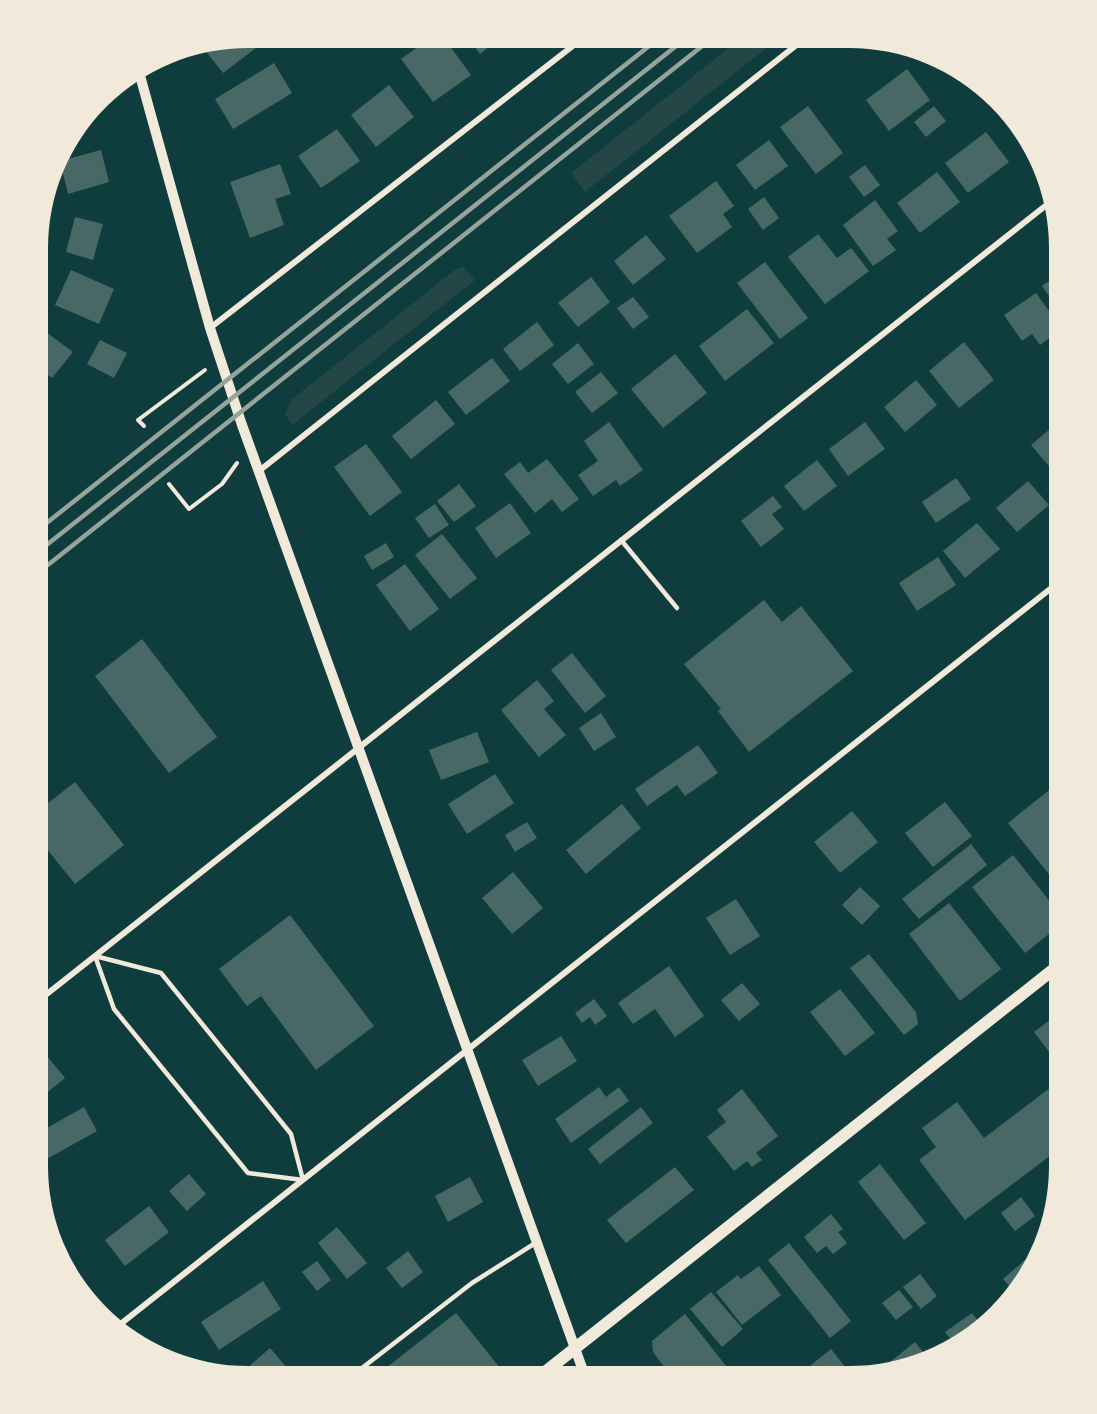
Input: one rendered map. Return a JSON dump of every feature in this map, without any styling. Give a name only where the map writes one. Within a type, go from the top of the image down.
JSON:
[{"type":"main road","points":[[552,1366],[1049,972]]},
{"type":"street","points":[[210,328],[570,48]]},
{"type":"street","points":[[259,471],[793,48]]},
{"type":"street","points":[[141,79],[210,328],[242,425],[581,1366]]},
{"type":"street","points":[[48,993],[1044,207]]},
{"type":"street","points":[[123,1322],[1049,590]]},
{"type":"lane","points":[[621,540],[677,608]]},
{"type":"lane","points":[[94,956],[162,973],[291,1134],[303,1180],[248,1173],[114,1009],[94,956]]},
{"type":"lane","points":[[365,1366],[472,1283],[537,1242]]},
{"type":"path","points":[[144,426],[138,420],[189,381]]},
{"type":"path","points":[[169,484],[189,509],[222,483]]},
{"type":"shaded area","points":[[729,48],[767,48],[585,192],[571,173]]},
{"type":"shaded area","points":[[463,267],[475,280],[292,425],[285,414],[291,400],[456,269]]},
{"type":"building","points":[[256,48],[223,73],[207,53]]},
{"type":"building","points":[[416,48],[451,48],[471,75],[433,102],[401,59]]},
{"type":"building","points":[[476,48],[488,48],[480,54]]},
{"type":"building","points":[[274,63],[292,93],[233,129],[215,99]]},
{"type":"building","points":[[907,69],[930,100],[889,131],[866,100]]},
{"type":"building","points":[[389,85],[414,117],[376,147],[351,115]]},
{"type":"building","points":[[808,106],[843,153],[816,174],[780,127]]},
{"type":"building","points":[[934,106],[946,121],[926,137],[914,122]]},
{"type":"building","points":[[337,129],[360,161],[321,188],[298,156]]},
{"type":"building","points":[[986,132],[1009,162],[968,193],[945,163]]},
{"type":"building","points":[[769,140],[788,166],[755,190],[736,165]]},
{"type":"building","points":[[101,150],[109,182],[68,194],[63,173],[70,158]]},
{"type":"building","points":[[280,164],[291,194],[275,199],[284,225],[250,238],[230,182]]},
{"type":"building","points":[[865,165],[880,185],[864,197],[849,177]]},
{"type":"building","points":[[937,172],[960,202],[920,233],[897,203]]},
{"type":"building","points":[[716,181],[734,206],[723,214],[732,227],[697,253],[669,216]]},
{"type":"building","points":[[764,197],[779,218],[763,230],[748,209]]},
{"type":"building","points":[[875,200],[898,231],[887,239],[896,250],[873,266],[843,225]]},
{"type":"building","points":[[75,217],[103,224],[93,260],[66,252]]},
{"type":"building","points":[[818,234],[837,258],[851,248],[869,271],[825,304],[788,257]]},
{"type":"building","points":[[646,235],[666,259],[633,285],[614,261]]},
{"type":"building","points":[[765,262],[808,318],[780,339],[737,283]]},
{"type":"building","points":[[71,270],[114,289],[99,324],[55,305]]},
{"type":"building","points":[[591,277],[610,302],[578,327],[558,303]]},
{"type":"building","points":[[1049,281],[1049,296],[1042,286]]},
{"type":"building","points":[[1036,293],[1049,311],[1049,338],[1040,345],[1032,334],[1022,341],[1004,315]]},
{"type":"building","points":[[633,297],[649,317],[633,329],[617,308]]},
{"type":"building","points":[[747,309],[774,343],[725,381],[699,346]]},
{"type":"building","points":[[537,322],[554,345],[520,371],[503,349]]},
{"type":"building","points":[[48,333],[73,352],[52,378],[48,375]]},
{"type":"building","points":[[100,340],[127,353],[114,378],[87,364]]},
{"type":"building","points":[[964,342],[994,380],[959,408],[929,371]]},
{"type":"building","points":[[578,343],[594,364],[568,384],[552,364]]},
{"type":"building","points":[[675,354],[707,393],[663,428],[631,389]]},
{"type":"building","points":[[492,358],[510,381],[466,415],[448,392]]},
{"type":"building","points":[[601,372],[618,393],[592,413],[575,392]]},
{"type":"building","points":[[916,380],[937,405],[905,432],[884,407]]},
{"type":"building","points":[[436,400],[455,424],[411,459],[392,436]]},
{"type":"building","points":[[609,422],[643,470],[620,486],[616,480],[593,496],[578,475],[598,461],[584,441]]},
{"type":"building","points":[[865,422],[885,449],[848,476],[829,449]]},
{"type":"building","points":[[1049,430],[1049,466],[1031,445]]},
{"type":"building","points":[[366,444],[402,492],[370,516],[334,467]]},
{"type":"building","points":[[547,459],[579,499],[562,512],[552,499],[535,513],[504,474],[520,462],[528,473]]},
{"type":"building","points":[[817,460],[837,486],[804,511],[784,486]]},
{"type":"building","points":[[956,478],[971,499],[936,523],[922,502]]},
{"type":"building","points":[[1028,481],[1049,505],[1017,532],[996,508]]},
{"type":"building","points":[[459,484],[476,506],[454,522],[437,501]]},
{"type":"building","points":[[773,496],[782,507],[772,514],[784,529],[761,547],[741,521]]},
{"type":"building","points":[[510,503],[531,533],[496,558],[475,528]]},
{"type":"building","points":[[435,504],[449,525],[429,538],[415,518]]},
{"type":"building","points":[[977,523],[1000,549],[965,578],[943,551]]},
{"type":"building","points":[[442,534],[477,578],[450,599],[415,555]]},
{"type":"building","points":[[386,543],[394,557],[372,570],[364,556]]},
{"type":"building","points":[[938,557],[956,585],[917,611],[899,583]]},
{"type":"building","points":[[405,564],[439,609],[410,631],[376,585]]},
{"type":"building","points":[[764,600],[782,622],[801,606],[853,671],[749,752],[718,711],[721,709],[684,664]]},
{"type":"building","points":[[142,639],[217,737],[169,773],[95,676]]},
{"type":"building","points":[[572,653],[606,696],[585,713],[551,670]]},
{"type":"building","points":[[537,680],[554,701],[544,709],[566,735],[539,757],[501,710]]},
{"type":"building","points":[[601,713],[616,737],[594,751],[579,728]]},
{"type":"building","points":[[477,732],[489,762],[441,780],[429,750]]},
{"type":"building","points":[[698,745],[718,773],[685,796],[677,785],[647,806],[635,789]]},
{"type":"building","points":[[495,774],[514,803],[467,834],[448,804]]},
{"type":"building","points":[[75,782],[124,845],[75,884],[48,850],[48,803]]},
{"type":"building","points":[[1049,790],[1049,874],[1008,823]]},
{"type":"building","points":[[945,802],[972,836],[933,867],[905,833]]},
{"type":"building","points":[[622,804],[641,828],[586,874],[566,850]]},
{"type":"building","points":[[852,811],[878,842],[840,873],[814,842]]},
{"type":"building","points":[[527,822],[537,838],[515,852],[505,835]]},
{"type":"building","points":[[971,844],[987,865],[919,919],[902,899]]},
{"type":"building","points":[[1013,855],[1049,900],[1049,934],[1025,953],[972,887]]},
{"type":"building","points":[[513,872],[543,908],[512,934],[482,898]]},
{"type":"building","points":[[860,887],[880,906],[862,925],[842,905]]},
{"type":"building","points":[[736,899],[760,936],[730,955],[706,918]]},
{"type":"building","points":[[949,903],[1001,969],[960,1001],[909,934]]},
{"type":"building","points":[[290,915],[374,1026],[316,1070],[261,996],[247,1006],[219,969]]},
{"type":"building","points":[[869,954],[916,1012],[918,1024],[904,1035],[850,968]]},
{"type":"building","points":[[669,966],[704,1016],[675,1037],[655,1009],[633,1024],[618,1003]]},
{"type":"building","points":[[742,983],[760,1004],[739,1021],[721,1000]]},
{"type":"building","points":[[840,989],[875,1033],[845,1056],[810,1012]]},
{"type":"building","points":[[594,999],[607,1016],[595,1025],[590,1017],[582,1023],[575,1013]]},
{"type":"building","points":[[1049,1021],[1049,1052],[1034,1032]]},
{"type":"building","points":[[561,1036],[577,1061],[538,1086],[522,1060]]},
{"type":"building","points":[[48,1057],[65,1078],[48,1092]]},
{"type":"building","points":[[599,1087],[606,1097],[619,1087],[629,1101],[571,1143],[555,1119]]},
{"type":"building","points":[[742,1089],[778,1136],[756,1153],[762,1160],[752,1167],[747,1161],[734,1171],[707,1137],[726,1122],[717,1110]]},
{"type":"building","points":[[1049,1089],[1049,1157],[965,1220],[919,1160],[936,1147],[922,1128],[957,1102],[984,1138]]},
{"type":"building","points":[[84,1107],[97,1131],[48,1158],[48,1127]]},
{"type":"building","points":[[641,1107],[653,1123],[600,1164],[588,1149]]},
{"type":"building","points":[[880,1164],[926,1223],[904,1240],[858,1182]]},
{"type":"building","points":[[675,1167],[694,1190],[626,1243],[607,1220]]},
{"type":"building","points":[[189,1174],[206,1194],[187,1211],[169,1191]]},
{"type":"building","points":[[470,1177],[483,1202],[448,1222],[435,1196]]},
{"type":"building","points":[[1021,1197],[1035,1216],[1015,1231],[1001,1213]]},
{"type":"building","points":[[149,1206],[169,1232],[125,1266],[105,1240]]},
{"type":"building","points":[[831,1214],[843,1229],[838,1232],[847,1243],[833,1254],[826,1246],[817,1253],[804,1237]]},
{"type":"building","points":[[337,1227],[367,1263],[347,1279],[318,1243]]},
{"type":"building","points":[[789,1243],[851,1321],[830,1338],[768,1260]]},
{"type":"building","points":[[408,1251],[423,1272],[402,1288],[386,1268]]},
{"type":"building","points":[[1024,1260],[1009,1286],[1003,1279]]},
{"type":"building","points":[[317,1261],[331,1280],[317,1291],[302,1272]]},
{"type":"building","points":[[759,1266],[781,1295],[742,1325],[716,1292],[738,1275],[741,1279]]},
{"type":"building","points":[[920,1274],[937,1296],[921,1309],[903,1287]]},
{"type":"building","points":[[263,1281],[281,1309],[219,1350],[201,1322]]},
{"type":"building","points":[[899,1290],[913,1307],[896,1320],[882,1303]]},
{"type":"building","points":[[711,1292],[743,1329],[722,1347],[690,1309]]},
{"type":"building","points":[[456,1313],[498,1366],[388,1366]]},
{"type":"building","points":[[972,1313],[977,1320],[950,1338],[945,1332]]},
{"type":"building","points":[[685,1314],[726,1366],[664,1366],[653,1352],[652,1341]]},
{"type":"building","points":[[915,1342],[923,1352],[901,1359],[891,1361]]},
{"type":"building","points":[[270,1348],[286,1366],[249,1366]]},
{"type":"building","points":[[831,1349],[844,1366],[812,1366]]},
{"type":"railway","points":[[48,522],[647,48]]},
{"type":"railway","points":[[48,544],[674,48]]},
{"type":"railway","points":[[48,565],[700,48]]}]
